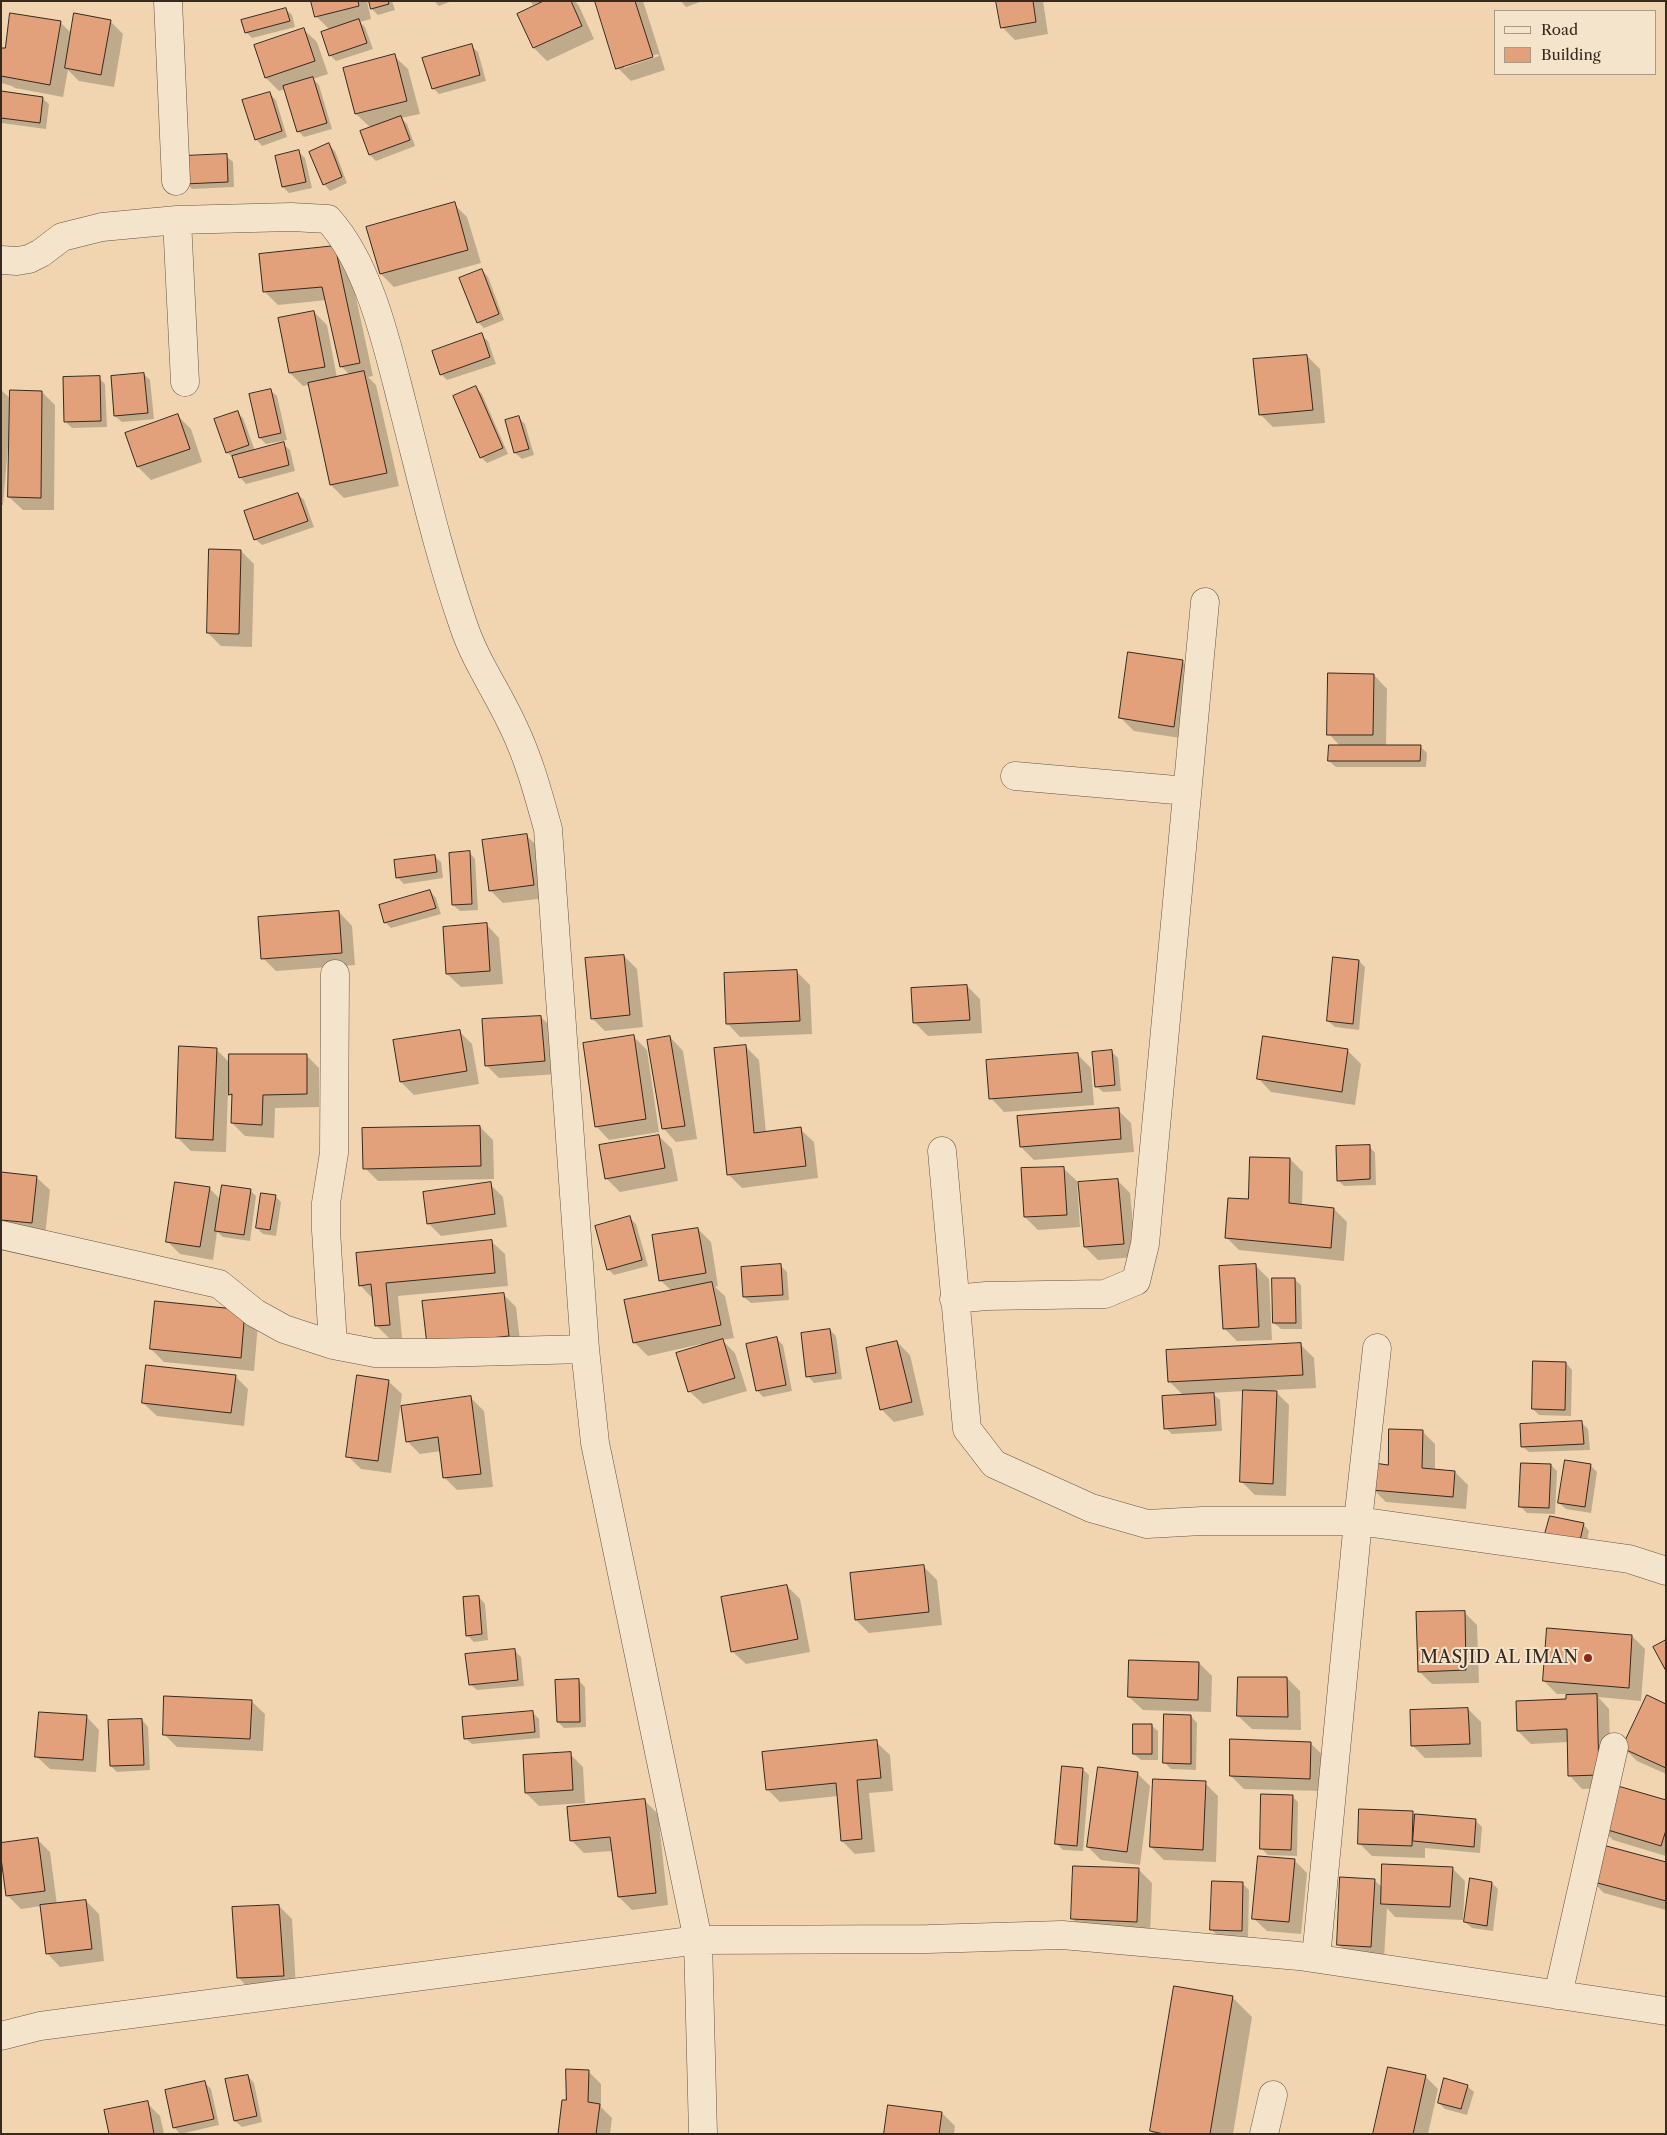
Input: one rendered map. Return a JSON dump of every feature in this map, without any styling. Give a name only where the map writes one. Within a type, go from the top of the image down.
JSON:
[{"type":"street","points":[[168,1],[176,181]]},
{"type":"street","points":[[1,260],[29,259],[41,253],[62,237],[82,230],[177,220],[291,216],[328,219],[341,233],[368,288],[385,338],[456,606],[472,650],[513,725],[533,771],[548,829],[586,1349],[595,1444],[698,1940],[702,2134]]},
{"type":"street","points":[[177,220],[186,382]]},
{"type":"street","points":[[954,1299],[986,1296],[1105,1294],[1136,1281],[1145,1244],[1205,602]]},
{"type":"street","points":[[1014,776],[1187,791]]},
{"type":"street","points":[[333,1345],[326,1203],[334,1153],[335,974]]},
{"type":"street","points":[[942,1151],[967,1429],[994,1464],[1091,1508],[1148,1524],[1202,1521],[1358,1521],[1629,1559],[1666,1571]]},
{"type":"street","points":[[1,1235],[219,1284],[255,1313],[284,1329],[333,1345],[375,1353],[586,1349]]},
{"type":"street","points":[[1316,1958],[1358,1521],[1377,1348]]},
{"type":"street","points":[[1558,1995],[1614,1747]]},
{"type":"street","points":[[1,2036],[40,2026],[698,1940],[928,1939],[1062,1935],[1316,1958],[1666,2011]]},
{"type":"street","points":[[1264,2134],[1273,2094]]},
{"type":"building","points":[[311,1],[358,1],[359,6],[315,17]]},
{"type":"building","points":[[369,1],[388,1],[389,4],[371,9]]},
{"type":"building","points":[[544,1],[571,1],[582,26],[533,48],[517,14]]},
{"type":"building","points":[[595,1],[635,1],[653,57],[616,69]]},
{"type":"building","points":[[996,1],[1033,1],[1036,22],[1001,28]]},
{"type":"building","points":[[286,8],[290,21],[245,33],[241,20]]},
{"type":"building","points":[[10,13],[61,21],[50,85],[1,76],[1,48],[5,48]]},
{"type":"building","points":[[74,13],[111,20],[101,75],[65,68]]},
{"type":"building","points":[[359,19],[367,43],[329,56],[321,32]]},
{"type":"building","points":[[304,28],[315,61],[265,78],[254,45]]},
{"type":"building","points":[[472,44],[480,75],[432,89],[422,58]]},
{"type":"building","points":[[395,54],[407,101],[355,114],[343,68]]},
{"type":"building","points":[[313,77],[327,123],[297,132],[283,86]]},
{"type":"building","points":[[1,91],[43,97],[40,123],[1,118]]},
{"type":"building","points":[[270,92],[282,131],[255,140],[242,100]]},
{"type":"building","points":[[401,116],[410,140],[369,155],[360,131]]},
{"type":"building","points":[[329,143],[342,177],[323,185],[309,152]]},
{"type":"building","points":[[299,150],[306,182],[282,187],[275,156]]},
{"type":"building","points":[[227,154],[228,182],[184,184],[183,156]]},
{"type":"building","points":[[455,202],[468,250],[380,274],[366,227]]},
{"type":"building","points":[[335,246],[360,363],[340,367],[322,287],[263,292],[259,254]]},
{"type":"building","points":[[482,269],[499,314],[477,323],[459,278]]},
{"type":"building","points":[[314,311],[325,367],[289,373],[278,318]]},
{"type":"building","points":[[482,333],[490,357],[440,375],[432,351]]},
{"type":"building","points":[[1307,355],[1313,410],[1259,415],[1253,359]]},
{"type":"building","points":[[364,371],[387,473],[330,485],[308,383]]},
{"type":"building","points":[[144,373],[148,413],[114,416],[111,376]]},
{"type":"building","points":[[100,376],[101,421],[64,422],[63,377]]},
{"type":"building","points":[[476,386],[503,448],[480,458],[453,396]]},
{"type":"building","points":[[271,389],[281,433],[259,438],[249,394]]},
{"type":"building","points":[[10,390],[42,391],[41,498],[8,497]]},
{"type":"building","points":[[238,411],[249,445],[226,453],[214,419]]},
{"type":"building","points":[[178,414],[190,449],[137,467],[125,433]]},
{"type":"building","points":[[519,416],[529,449],[514,453],[505,420]]},
{"type":"building","points":[[284,442],[289,465],[239,478],[232,456]]},
{"type":"building","points":[[298,493],[308,521],[254,540],[244,511]]},
{"type":"building","points":[[209,549],[241,550],[239,634],[207,633]]},
{"type":"building","points":[[1128,652],[1183,660],[1174,727],[1119,718]]},
{"type":"building","points":[[1328,673],[1374,674],[1373,735],[1327,735]]},
{"type":"building","points":[[1329,745],[1421,745],[1420,761],[1328,761]]},
{"type":"building","points":[[527,834],[534,885],[489,891],[482,840]]},
{"type":"building","points":[[470,851],[472,904],[452,905],[449,853]]},
{"type":"building","points":[[435,855],[437,872],[396,878],[394,860]]},
{"type":"building","points":[[430,890],[436,908],[384,923],[379,905]]},
{"type":"building","points":[[339,911],[342,953],[261,959],[258,917]]},
{"type":"building","points":[[487,923],[490,971],[446,974],[443,927]]},
{"type":"building","points":[[624,955],[630,1015],[591,1019],[585,958]]},
{"type":"building","points":[[1333,957],[1359,960],[1353,1024],[1327,1021]]},
{"type":"building","points":[[797,970],[800,1021],[726,1024],[724,973]]},
{"type":"building","points":[[967,985],[970,1020],[913,1023],[911,988]]},
{"type":"building","points":[[541,1016],[545,1061],[485,1066],[482,1019]]},
{"type":"building","points":[[460,1030],[467,1071],[400,1082],[393,1040]]},
{"type":"building","points":[[634,1035],[646,1119],[595,1127],[583,1043]]},
{"type":"building","points":[[670,1036],[685,1126],[662,1129],[647,1040]]},
{"type":"building","points":[[1263,1036],[1348,1049],[1342,1092],[1257,1079]]},
{"type":"building","points":[[746,1045],[754,1133],[801,1127],[806,1166],[727,1175],[714,1048]]},
{"type":"building","points":[[179,1046],[217,1048],[213,1140],[176,1138]]},
{"type":"building","points":[[1112,1050],[1115,1085],[1095,1087],[1092,1052]]},
{"type":"building","points":[[1078,1053],[1082,1092],[989,1099],[986,1060]]},
{"type":"building","points":[[229,1054],[307,1054],[307,1094],[263,1095],[262,1125],[231,1123],[232,1094],[229,1095]]},
{"type":"building","points":[[1119,1108],[1121,1139],[1020,1147],[1017,1116]]},
{"type":"building","points":[[480,1126],[481,1166],[363,1169],[362,1128]]},
{"type":"building","points":[[659,1135],[665,1168],[605,1179],[599,1145]]},
{"type":"building","points":[[1370,1145],[1370,1179],[1337,1181],[1336,1146]]},
{"type":"building","points":[[1250,1157],[1290,1158],[1289,1203],[1334,1208],[1331,1248],[1225,1238],[1228,1198],[1248,1199]]},
{"type":"building","points":[[1064,1167],[1067,1215],[1024,1217],[1021,1168]]},
{"type":"building","points":[[1,1172],[37,1176],[32,1223],[1,1220]]},
{"type":"building","points":[[1118,1179],[1124,1244],[1084,1247],[1078,1182]]},
{"type":"building","points":[[175,1182],[210,1187],[200,1247],[166,1242]]},
{"type":"building","points":[[491,1182],[495,1214],[427,1224],[423,1192]]},
{"type":"building","points":[[222,1185],[251,1189],[244,1235],[215,1231]]},
{"type":"building","points":[[261,1193],[276,1195],[270,1230],[256,1228]]},
{"type":"building","points":[[630,1216],[642,1260],[607,1270],[595,1226]]},
{"type":"building","points":[[698,1228],[706,1273],[659,1281],[652,1235]]},
{"type":"building","points":[[492,1240],[495,1273],[386,1283],[390,1325],[375,1326],[371,1284],[359,1286],[356,1253]]},
{"type":"building","points":[[781,1264],[783,1295],[743,1297],[741,1267]]},
{"type":"building","points":[[1256,1264],[1259,1327],[1223,1329],[1219,1266]]},
{"type":"building","points":[[1272,1278],[1295,1278],[1296,1323],[1273,1323]]},
{"type":"building","points":[[712,1282],[721,1325],[633,1343],[624,1300]]},
{"type":"building","points":[[504,1293],[509,1336],[427,1345],[422,1301]]},
{"type":"building","points":[[155,1301],[245,1310],[241,1358],[150,1349]]},
{"type":"building","points":[[830,1329],[836,1373],[806,1377],[801,1333]]},
{"type":"building","points":[[777,1337],[786,1385],[756,1391],[746,1344]]},
{"type":"building","points":[[723,1339],[735,1378],[688,1392],[676,1353]]},
{"type":"building","points":[[897,1341],[912,1402],[880,1410],[866,1348]]},
{"type":"building","points":[[1301,1343],[1303,1375],[1168,1382],[1166,1350]]},
{"type":"building","points":[[1533,1361],[1566,1362],[1565,1410],[1532,1409]]},
{"type":"building","points":[[146,1365],[236,1375],[231,1413],[142,1403]]},
{"type":"building","points":[[357,1375],[389,1380],[378,1461],[346,1457]]},
{"type":"building","points":[[1243,1390],[1277,1391],[1273,1484],[1240,1482]]},
{"type":"building","points":[[1214,1393],[1216,1425],[1164,1429],[1162,1396]]},
{"type":"building","points":[[471,1396],[481,1474],[443,1478],[438,1437],[406,1442],[401,1406]]},
{"type":"building","points":[[1582,1421],[1584,1444],[1521,1447],[1520,1424]]},
{"type":"building","points":[[1389,1429],[1423,1430],[1422,1468],[1455,1471],[1453,1497],[1372,1490],[1374,1463],[1388,1465]]},
{"type":"building","points":[[1565,1460],[1591,1464],[1585,1507],[1558,1503]]},
{"type":"building","points":[[1521,1463],[1551,1464],[1549,1508],[1519,1507]]},
{"type":"building","points":[[1550,1516],[1584,1523],[1578,1549],[1543,1541]]},
{"type":"building","points":[[924,1565],[929,1612],[855,1620],[850,1573]]},
{"type":"building","points":[[787,1585],[798,1639],[731,1652],[721,1597]]},
{"type":"building","points":[[479,1596],[482,1634],[466,1636],[463,1597]]},
{"type":"building","points":[[1465,1611],[1466,1670],[1418,1672],[1416,1612]]},
{"type":"building","name":"MASJID AL IMAN","points":[[1547,1628],[1632,1635],[1629,1688],[1543,1681]]},
{"type":"building","points":[[1666,1640],[1666,1671],[1653,1647]]},
{"type":"building","points":[[515,1649],[518,1680],[469,1685],[465,1654]]},
{"type":"building","points":[[1129,1660],[1199,1662],[1198,1700],[1128,1697]]},
{"type":"building","points":[[1238,1677],[1287,1677],[1288,1717],[1237,1716]]},
{"type":"building","points":[[579,1679],[580,1722],[557,1722],[555,1680]]},
{"type":"building","points":[[1597,1694],[1599,1775],[1568,1776],[1567,1729],[1517,1731],[1516,1701],[1566,1699],[1566,1695]]},
{"type":"building","points":[[1647,1695],[1666,1704],[1666,1768],[1622,1748]]},
{"type":"building","points":[[164,1696],[252,1700],[250,1739],[163,1735]]},
{"type":"building","points":[[1468,1708],[1470,1744],[1411,1746],[1410,1710]]},
{"type":"building","points":[[533,1711],[535,1732],[464,1739],[462,1717]]},
{"type":"building","points":[[39,1712],[87,1715],[83,1760],[35,1757]]},
{"type":"building","points":[[1164,1714],[1191,1715],[1191,1764],[1163,1763]]},
{"type":"building","points":[[142,1719],[144,1765],[110,1766],[108,1720]]},
{"type":"building","points":[[1133,1724],[1152,1724],[1152,1754],[1133,1754]]},
{"type":"building","points":[[1230,1739],[1311,1742],[1310,1779],[1230,1776]]},
{"type":"building","points":[[877,1740],[881,1778],[857,1780],[862,1839],[841,1841],[836,1783],[766,1790],[762,1752]]},
{"type":"building","points":[[571,1752],[573,1790],[525,1793],[523,1755]]},
{"type":"building","points":[[1062,1766],[1083,1768],[1077,1846],[1055,1844]]},
{"type":"building","points":[[1098,1767],[1138,1772],[1127,1852],[1087,1847]]},
{"type":"building","points":[[1153,1779],[1206,1781],[1203,1850],[1150,1847]]},
{"type":"building","points":[[1611,1784],[1666,1800],[1666,1830],[1661,1846],[1598,1827]]},
{"type":"building","points":[[1261,1794],[1293,1795],[1291,1850],[1260,1849]]},
{"type":"building","points":[[645,1799],[656,1893],[618,1897],[610,1837],[570,1841],[567,1807]]},
{"type":"building","points":[[1359,1809],[1413,1811],[1412,1846],[1358,1844]]},
{"type":"building","points":[[1415,1814],[1476,1819],[1474,1847],[1413,1841]]},
{"type":"building","points":[[38,1838],[45,1891],[6,1896],[1,1843]]},
{"type":"building","points":[[1599,1844],[1666,1862],[1666,1901],[1590,1881]]},
{"type":"building","points":[[1258,1856],[1295,1859],[1289,1922],[1252,1919]]},
{"type":"building","points":[[1382,1864],[1453,1867],[1450,1907],[1381,1904]]},
{"type":"building","points":[[1073,1866],[1139,1868],[1137,1922],[1071,1919]]},
{"type":"building","points":[[1340,1877],[1375,1879],[1371,1947],[1337,1945]]},
{"type":"building","points":[[1470,1878],[1492,1882],[1487,1926],[1464,1922]]},
{"type":"building","points":[[1212,1881],[1243,1882],[1242,1931],[1210,1930]]},
{"type":"building","points":[[86,1900],[92,1949],[46,1954],[40,1905]]},
{"type":"building","points":[[279,1905],[284,1976],[237,1978],[232,1907]]},
{"type":"building","points":[[1174,1986],[1233,1996],[1210,2134],[1164,2134],[1150,2131]]},
{"type":"building","points":[[1388,2067],[1426,2075],[1413,2134],[1373,2134]]},
{"type":"building","points":[[566,2069],[589,2070],[588,2102],[600,2104],[596,2134],[558,2134],[562,2100],[566,2100]]},
{"type":"building","points":[[248,2075],[257,2116],[234,2121],[225,2079]]},
{"type":"building","points":[[1444,2078],[1468,2085],[1461,2109],[1438,2103]]},
{"type":"building","points":[[205,2081],[214,2119],[173,2128],[165,2090]]},
{"type":"building","points":[[148,2101],[154,2134],[109,2134],[104,2110]]},
{"type":"building","points":[[888,2105],[942,2112],[939,2134],[884,2134]]},
{"type":"place","name":"MASJID AL IMAN","points":[[1588,1658]]}]
